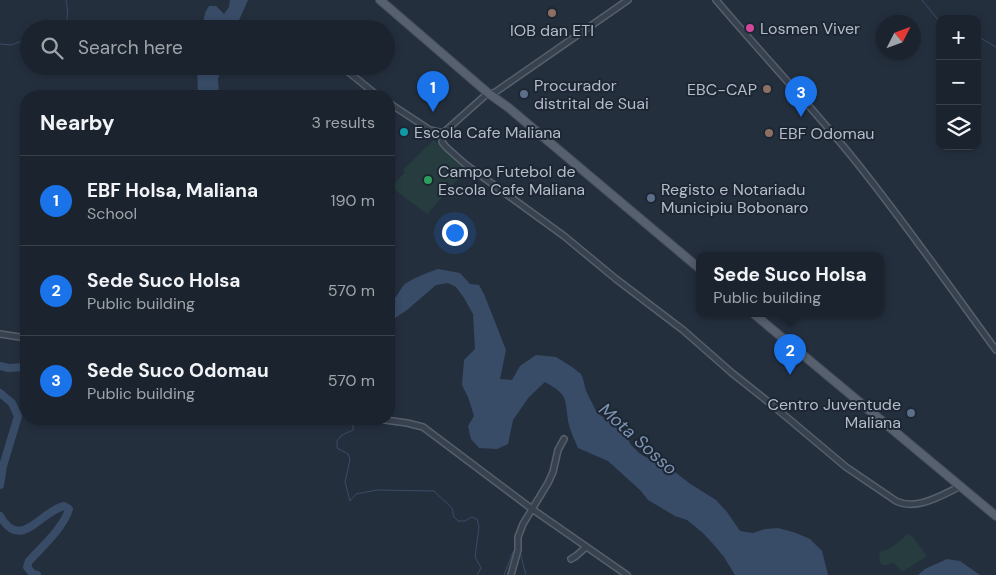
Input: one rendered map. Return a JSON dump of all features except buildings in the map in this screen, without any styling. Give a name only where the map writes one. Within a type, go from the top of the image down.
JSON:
[{"type":"main road","points":[[380,0],[488,93],[509,108],[696,266]]},
{"type":"main road","points":[[758,317],[996,516]]},
{"type":"street","points":[[628,0],[494,93],[488,93],[443,133],[442,142],[459,158],[564,236],[616,279],[683,330],[846,467],[896,501],[903,504],[911,504],[932,500],[961,486]]},
{"type":"street","points":[[716,0],[853,158],[996,350]]},
{"type":"street","points":[[352,75],[371,90]]},
{"type":"street","points":[[395,107],[430,130],[443,133]]},
{"type":"street","points":[[0,334],[20,337]]},
{"type":"street","points":[[395,421],[423,427],[532,509],[626,575]]},
{"type":"street","points":[[511,575],[518,550],[518,537],[523,524],[553,472],[558,450],[564,439]]},
{"type":"street","points":[[571,559],[586,547]]},
{"type":"green space","name":"Campo Futebol de Escola Cafe Maliana","points":[[434,140],[466,170],[427,214],[395,190],[395,183],[405,172],[403,170]]},
{"type":"green space","points":[[908,534],[912,536],[927,556],[902,572],[894,563],[881,564],[880,552],[891,548]]},
{"type":"water","points":[[230,0],[248,0],[239,20],[204,20],[209,6],[216,6],[224,14],[229,7]]},
{"type":"water","points":[[197,75],[219,75],[219,90],[198,90]]},
{"type":"water","points":[[438,269],[460,273],[470,284],[479,285],[506,350],[500,379],[512,380],[520,366],[536,355],[556,357],[581,374],[586,391],[597,413],[618,427],[639,453],[670,468],[716,500],[740,531],[753,533],[765,529],[778,528],[810,539],[822,551],[828,575],[735,575],[714,545],[687,520],[675,516],[648,500],[640,490],[608,461],[578,448],[569,425],[563,395],[545,382],[529,397],[513,420],[508,444],[497,449],[479,448],[471,439],[468,426],[474,416],[462,385],[464,360],[475,349],[473,314],[456,287],[448,283],[436,285],[395,318],[395,298],[404,285],[415,278]]},
{"type":"water","points":[[947,559],[960,561],[980,575],[918,575],[925,569]]},
{"type":"waterway","points":[[66,0],[68,15],[67,20]]},
{"type":"waterway","points":[[922,0],[936,17]]},
{"type":"waterway","points":[[981,38],[996,47]]},
{"type":"waterway","points":[[0,44],[11,45],[20,42]]},
{"type":"waterway","points":[[0,366],[20,367]]},
{"type":"waterway","points":[[0,393],[12,403],[18,416],[3,466],[0,485]]},
{"type":"waterway","points":[[353,425],[353,430],[342,435],[337,441],[337,448],[348,454],[350,460],[345,482],[350,501],[356,494],[377,490],[434,491],[452,508],[454,517],[458,521],[465,521],[472,517],[477,519],[479,527],[475,557],[481,568],[477,575]]},
{"type":"waterway","points":[[0,516],[8,526],[15,530],[23,530],[55,510],[64,506],[69,509],[58,530],[29,561],[27,567],[33,574],[37,575]]},
{"type":"waterway","points":[[504,575],[515,551]]},
{"type":"waterway","points":[[520,552],[526,575]]},
{"type":"place","name":"IOB dan ETI","points":[[552,13]]},
{"type":"place","name":"Losmen Viver","points":[[750,28]]},
{"type":"place","name":"EBC-CAP","points":[[767,89]]},
{"type":"place","name":"Procurador distrital de Suai","points":[[524,94]]},
{"type":"place","name":"EBF Holsa, Maliana","points":[[433,112]]},
{"type":"place","name":"Sede Suco Odomau","points":[[801,117]]},
{"type":"place","name":"Escola Cafe Maliana","points":[[404,132]]},
{"type":"place","name":"EBF Odomau","points":[[769,133]]},
{"type":"place","name":"Campo Futebol de Escola Cafe Maliana","points":[[428,180]]},
{"type":"place","name":"Registo e Notariadu Municipiu Bobonaro","points":[[651,198]]},
{"type":"place","name":"Sede Suco Holsa","points":[[790,375]]},
{"type":"place","name":"Centro Juventude Maliana","points":[[911,413]]},
{"type":"water label","name":"Mota Sosso","points":[[638,439]]}]
